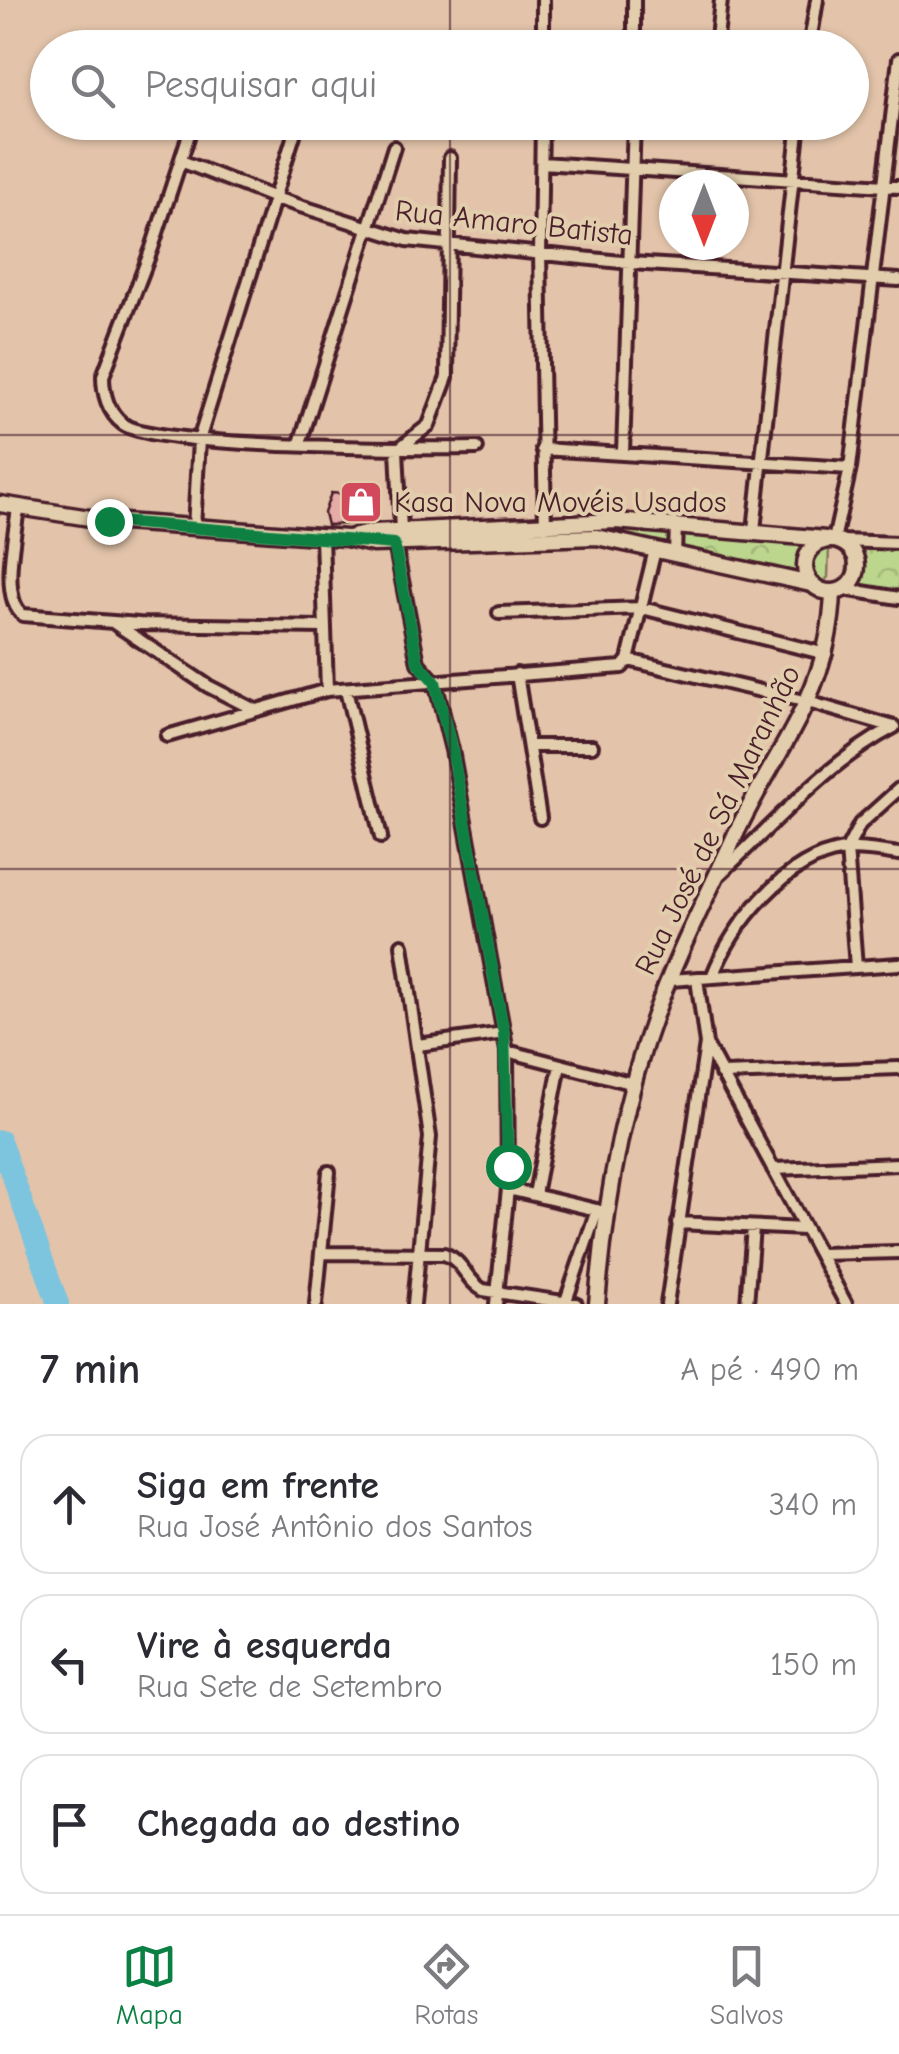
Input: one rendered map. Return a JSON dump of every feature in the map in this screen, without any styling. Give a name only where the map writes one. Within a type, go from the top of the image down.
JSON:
[{"type":"street","points":[[543,0],[543,30]]},
{"type":"street","points":[[634,0],[634,30]]},
{"type":"street","points":[[718,30],[720,0]]},
{"type":"street","points":[[812,30],[817,0]]},
{"type":"street","points":[[834,540],[850,468],[899,59]]},
{"type":"street","points":[[187,140],[152,248],[109,353],[104,392],[124,425],[152,435],[199,440],[397,450],[477,448]]},
{"type":"street","points":[[194,528],[199,440],[293,140]]},
{"type":"street","points":[[542,140],[540,254],[546,531]]},
{"type":"street","points":[[623,453],[634,140]]},
{"type":"street","points":[[754,530],[797,140]]},
{"type":"street","points":[[300,443],[394,148]]},
{"type":"street","points":[[397,450],[429,425],[444,388],[450,158]]},
{"type":"street","name":"Rua Amaro Batista","points":[[180,160],[370,231],[450,247],[899,280]]},
{"type":"street","points":[[542,163],[899,187]]},
{"type":"street","points":[[542,448],[850,468]]},
{"type":"street","points":[[397,450],[398,537],[418,663],[435,682],[452,750],[507,1051],[508,1189],[496,1304]]},
{"type":"street","points":[[0,504],[194,528],[322,537],[546,531],[655,550],[838,591],[899,598]]},
{"type":"street","points":[[18,508],[9,595],[16,612],[114,623],[324,626]]},
{"type":"street","points":[[546,531],[588,520],[899,543]]},
{"type":"street","points":[[588,520],[588,537]]},
{"type":"street","points":[[675,555],[676,524]]},
{"type":"street","points":[[322,537],[327,690]]},
{"type":"street","points":[[811,584],[804,562],[809,550],[834,540]]},
{"type":"street","points":[[834,540],[857,558],[853,581],[838,591]]},
{"type":"street","points":[[167,736],[327,690],[622,667],[628,660],[655,550]]},
{"type":"street","name":"Rua José de Sá Maranhão","points":[[597,1304],[601,1211],[634,1084],[670,980],[745,812],[808,702],[827,654],[838,591]]},
{"type":"street","points":[[499,613],[642,608],[827,654]]},
{"type":"street","points":[[114,623],[208,686],[254,709]]},
{"type":"street","points":[[628,660],[896,726]]},
{"type":"street","points":[[517,674],[540,818]]},
{"type":"street","points":[[346,690],[382,837]]},
{"type":"street","points":[[716,878],[817,781],[869,740],[896,726]]},
{"type":"street","points":[[529,746],[592,746]]},
{"type":"street","points":[[856,967],[847,849],[860,824],[899,788]]},
{"type":"street","points":[[712,977],[722,950],[766,897],[812,862],[847,849],[899,854]]},
{"type":"street","points":[[402,945],[430,1160],[414,1304]]},
{"type":"street","points":[[670,980],[899,964]]},
{"type":"street","points":[[667,1304],[706,1044],[697,978]]},
{"type":"street","points":[[418,1045],[504,1033]]},
{"type":"street","points":[[706,1044],[846,1304]]},
{"type":"street","points":[[507,1051],[634,1084]]},
{"type":"street","points":[[535,1194],[560,1065]]},
{"type":"street","points":[[721,1074],[899,1068]]},
{"type":"street","points":[[773,1169],[899,1164]]},
{"type":"street","points":[[316,1304],[328,1172]]},
{"type":"street","points":[[322,1253],[419,1251],[455,1258],[476,1286],[569,1303],[601,1211],[508,1189]]},
{"type":"street","points":[[678,1223],[804,1229]]},
{"type":"street","points":[[747,1304],[752,1227]]},
{"type":"street","points":[[820,1254],[899,1252]]},
{"type":"green space","points":[[593,526],[824,543],[829,548],[828,577],[823,583],[594,531]]},
{"type":"green space","points":[[854,547],[899,550],[899,592],[851,586],[846,582],[848,551]]},
{"type":"building","points":[[331,493],[364,496],[366,523],[327,525],[324,513]]},
{"type":"waterway","points":[[0,1141],[58,1304]]},
{"type":"place","name":"Kasa Nova Movéis Usados","points":[[361,502]]},
{"type":"route","points":[[109,521],[394,544],[412,643],[421,669],[435,682],[452,750],[504,1033],[508,1166]]}]
